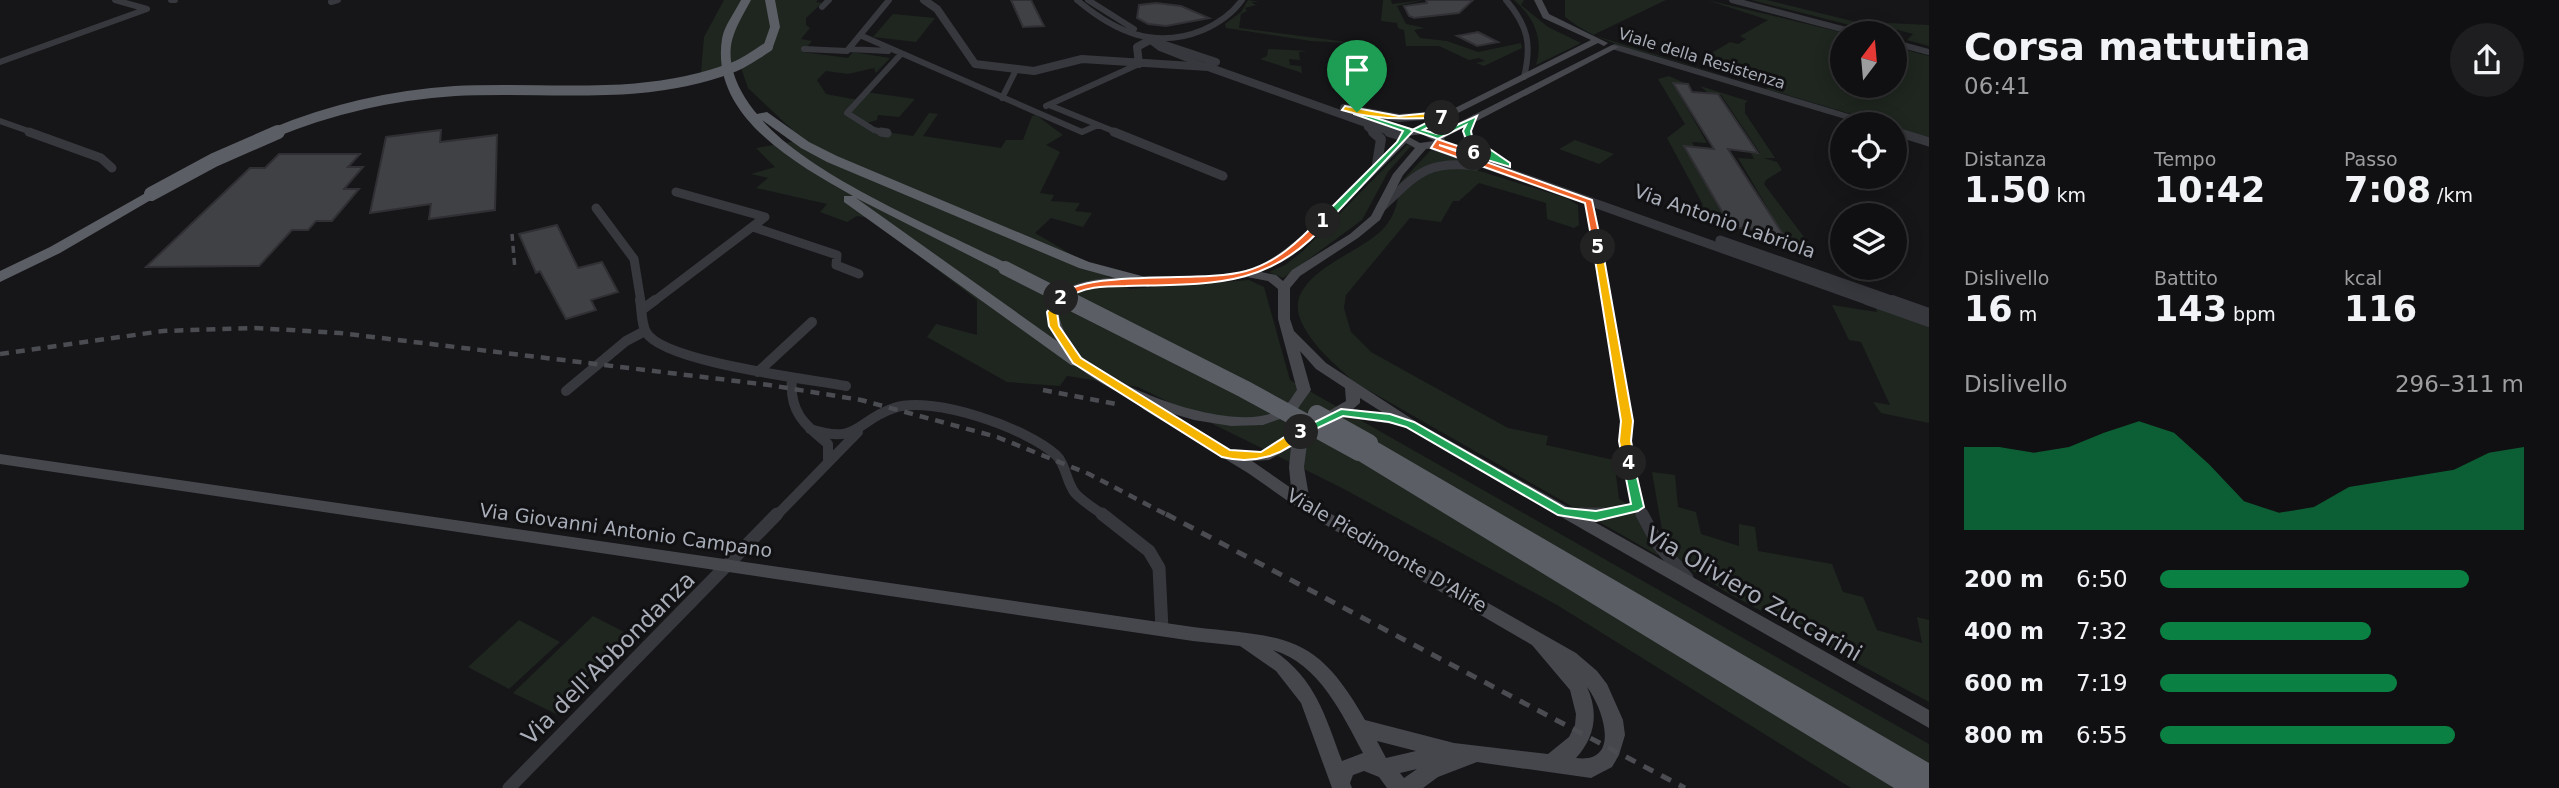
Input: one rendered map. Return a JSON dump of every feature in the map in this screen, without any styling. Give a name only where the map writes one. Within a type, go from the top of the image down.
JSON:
[{"type":"highway","points":[[746,0],[730,28],[724,63],[739,99],[790,161],[1077,361]]},
{"type":"highway","points":[[756,0],[740,28],[735,62],[741,83],[763,115],[790,141],[838,173],[1244,388],[1364,447],[1929,776]]},
{"type":"highway","points":[[0,277],[55,250],[213,158],[272,132],[329,112],[385,99],[448,91],[674,84],[724,71],[749,61],[768,47],[775,27],[770,0]]},
{"type":"highway","points":[[763,115],[805,145],[845,164],[1084,265],[1148,282]]},
{"type":"highway","points":[[768,135],[828,177],[1010,265]]},
{"type":"highway","points":[[1364,447],[1917,788]]},
{"type":"main road","name":"Viale della Resistenza","points":[[1538,0],[1546,16],[1615,47]]},
{"type":"main road","points":[[1249,274],[1294,251],[1408,134],[1597,41]]},
{"type":"main road","points":[[1135,397],[1214,418],[1262,421],[1282,417],[1301,401],[1304,390],[1282,303],[1284,288],[1311,262],[1366,228],[1383,206],[1398,174],[1434,142],[1474,118],[1615,47]]},
{"type":"main road","points":[[1408,134],[1434,142]]},
{"type":"main road","points":[[1408,134],[1434,142]]},
{"type":"main road","points":[[1077,361],[1054,326],[1052,312],[1058,301],[1068,292],[1098,284],[1202,281],[1249,274],[1272,278],[1284,288]]},
{"type":"main road","name":"Via Oliviero Zuccarini","points":[[1290,333],[1321,366],[1410,425],[1929,720]]},
{"type":"main road","name":"Viale Piedimonte D'Alife","points":[[1077,361],[1303,504],[1464,593],[1562,652],[1594,680],[1605,696],[1615,733],[1612,751],[1599,765],[1579,769],[1468,752],[1381,768],[1364,762],[1353,764],[1345,769],[1341,786]]},
{"type":"main road","points":[[1226,454],[1240,457],[1264,456],[1303,430],[1341,412],[1353,402],[1352,388]]},
{"type":"main road","name":"Via Oliviero Zuccarini","points":[[1341,412],[1374,415],[1410,425]]},
{"type":"main road","points":[[1303,430],[1295,468],[1297,490],[1303,504]]},
{"type":"main road","name":"Via Giovanni Antonio Campano","points":[[0,458],[1286,647],[1309,662],[1339,694],[1381,768],[1399,788]]},
{"type":"main road","name":"Viale Piedimonte D'Alife","points":[[1532,636],[1580,691],[1585,709],[1581,738],[1564,758],[1550,763]]},
{"type":"main road","points":[[1245,641],[1282,666],[1309,698],[1341,786]]},
{"type":"main road","points":[[1357,726],[1395,738],[1468,752]]},
{"type":"main road","name":"Viale Piedimonte D'Alife","points":[[1406,788],[1431,771],[1468,752]]},
{"type":"street","points":[[0,62],[147,9],[115,0]]},
{"type":"street","points":[[822,7],[830,0]]},
{"type":"street","points":[[849,49],[889,0]]},
{"type":"street","points":[[924,0],[937,9],[975,64],[1034,71],[1078,59],[1208,67]]},
{"type":"street","points":[[1077,0],[1107,22],[1150,40],[1173,42],[1208,28],[1235,10],[1242,0]]},
{"type":"street","points":[[1088,0],[1160,48],[1359,121],[1408,134]]},
{"type":"street","points":[[1506,0],[1528,29],[1530,54],[1524,77]]},
{"type":"street","points":[[1732,0],[1830,26]]},
{"type":"street","points":[[1139,33],[1173,42],[1408,134]]},
{"type":"street","points":[[862,36],[1082,132],[1098,125]]},
{"type":"street","points":[[1139,64],[1137,47],[1150,40]]},
{"type":"street","points":[[1908,46],[1929,51]]},
{"type":"street","name":"Viale della Resistenza","points":[[1615,47],[1832,112]]},
{"type":"street","points":[[804,50],[892,50]]},
{"type":"street","points":[[887,133],[874,130],[847,113],[901,54]]},
{"type":"street","points":[[1034,112],[1139,64]]},
{"type":"street","points":[[1002,98],[1015,72]]},
{"type":"street","points":[[1049,105],[1223,176]]},
{"type":"street","points":[[1345,108],[1399,118],[1451,114]]},
{"type":"street","name":"Via Antonio Labriola","points":[[1474,118],[1467,131],[1468,138],[1503,167]]},
{"type":"street","points":[[0,121],[101,158],[112,167]]},
{"type":"street","points":[[1359,121],[1381,139],[1377,164]]},
{"type":"street","points":[[1907,135],[1929,142]]},
{"type":"street","name":"Via Antonio Labriola","points":[[1434,142],[1929,313]]},
{"type":"street","name":"Via Antonio Labriola","points":[[1383,206],[1425,166],[1442,162],[1503,167],[1589,202],[1929,322]]},
{"type":"street","points":[[643,309],[765,217],[676,192]]},
{"type":"street","points":[[1589,202],[1616,346],[1627,421],[1625,441],[1638,507],[1658,544],[1696,587]]},
{"type":"street","points":[[596,208],[634,259],[645,331],[666,348],[696,359],[846,386]]},
{"type":"street","points":[[753,227],[836,254],[836,265],[859,274]]},
{"type":"street","points":[[758,372],[812,322]]},
{"type":"street","points":[[566,391],[626,341],[645,331]]},
{"type":"street","points":[[792,378],[789,399],[796,416],[828,444],[831,452],[824,465]]},
{"type":"street","name":"Via dell'Abbondanza","points":[[509,788],[824,465],[858,432],[894,408],[921,407],[967,413],[1040,442],[1059,457],[1074,492],[1149,551],[1159,568],[1162,629]]},
{"type":"street","points":[[810,429],[841,435],[858,432]]},
{"type":"street","points":[[1563,512],[1596,516],[1638,507]]},
{"type":"shaded area","points":[[724,0],[818,0],[816,2],[822,3],[806,18],[806,25],[810,28],[801,39],[812,41],[803,52],[848,58],[853,52],[890,58],[876,73],[874,68],[848,74],[826,71],[817,80],[826,94],[858,100],[866,92],[915,99],[899,117],[878,115],[877,120],[864,124],[873,130],[913,136],[929,113],[938,114],[923,136],[1001,148],[1006,140],[1023,140],[1032,116],[1036,115],[1063,135],[1046,145],[1060,152],[1040,193],[1054,195],[1051,201],[1080,203],[1075,211],[1092,213],[1083,227],[1051,218],[1035,233],[1130,289],[1249,280],[1264,287],[1290,380],[1929,744],[1929,788],[1851,788],[1557,605],[1342,488],[1138,387],[1067,376],[1060,386],[1007,382],[927,337],[936,324],[977,335],[977,300],[869,218],[857,216],[847,222],[820,212],[827,204],[756,188],[768,178],[751,174],[775,167],[756,148],[803,140],[748,88],[741,68],[701,72],[704,37]]},
{"type":"shaded area","points":[[1248,0],[1260,2],[1251,2],[1256,5],[1245,8],[1247,11],[1241,14],[1239,28],[1362,44],[1311,41],[1226,28],[1225,24],[1241,12]]},
{"type":"shaded area","points":[[1383,0],[1391,0],[1392,4],[1424,0],[1397,6],[1406,24],[1425,28],[1414,30],[1420,38],[1447,41],[1478,52],[1521,43],[1522,48],[1484,66],[1476,63],[1485,61],[1479,58],[1469,60],[1439,46],[1406,46],[1404,30],[1398,28],[1397,23],[1381,21]]},
{"type":"shaded area","points":[[1514,0],[1524,0],[1521,5],[1548,27],[1581,43],[1536,65],[1539,46],[1536,29]]},
{"type":"shaded area","points":[[1565,0],[1666,0],[1594,35],[1565,17]]},
{"type":"shaded area","points":[[1707,0],[1830,30],[1830,98],[1908,98],[1908,50],[1929,56],[1929,138],[1907,132],[1907,112],[1844,112],[1766,89],[1778,80],[1703,58],[1730,42],[1738,44],[1746,39],[1740,36],[1768,20]]},
{"type":"shaded area","points":[[1751,0],[1767,0],[1852,21],[1834,21]]},
{"type":"shaded area","points":[[893,14],[935,18],[916,42],[873,37]]},
{"type":"shaded area","points":[[1908,24],[1929,25],[1929,46],[1908,40],[1913,34],[1908,33]]},
{"type":"shaded area","points":[[1598,37],[1742,81],[1622,46]]},
{"type":"shaded area","points":[[1268,49],[1308,51],[1299,52],[1300,60],[1289,59],[1290,65],[1301,66],[1302,73],[1260,59],[1267,56]]},
{"type":"shaded area","points":[[1669,76],[1687,84],[1673,83],[1707,143],[1692,142],[1694,146],[1684,146],[1731,229],[1697,214],[1703,205],[1667,138],[1685,124],[1658,79]]},
{"type":"shaded area","points":[[1700,86],[1748,101],[1745,103],[1745,113],[1775,158],[1764,158],[1777,162],[1782,170],[1764,184],[1810,245],[1809,252],[1788,251],[1770,242],[1787,241],[1738,158],[1754,159],[1751,153],[1760,153],[1721,95],[1708,93]]},
{"type":"shaded area","points":[[1575,140],[1614,154],[1599,164],[1559,149]]},
{"type":"shaded area","points":[[1407,145],[1411,146],[1388,172],[1362,220],[1283,278],[1269,272],[1285,265],[1303,251]]},
{"type":"shaded area","points":[[1431,150],[1465,161],[1460,165],[1566,198],[1578,205],[1579,225],[1574,228],[1547,219],[1546,203],[1479,183],[1459,201],[1453,201],[1441,222],[1410,218],[1346,295],[1344,308],[1351,332],[1371,352],[1508,428],[1548,436],[1546,445],[1614,460],[1619,499],[1640,511],[1664,552],[1657,555],[1354,382],[1311,339],[1301,321],[1298,305],[1302,291],[1312,278],[1326,267],[1373,238],[1384,228],[1396,208],[1399,184]]},
{"type":"shaded area","points":[[1874,304],[1929,325],[1929,423],[1881,413],[1873,402],[1890,405],[1861,342],[1849,340],[1832,305],[1877,312]]},
{"type":"shaded area","points":[[1652,472],[1675,475],[1678,507],[1696,512],[1701,534],[1739,546],[1739,524],[1755,527],[1758,551],[1832,564],[1843,592],[1863,597],[1877,630],[1922,643],[1917,617],[1929,620],[1929,702],[1728,593],[1683,565],[1662,530]]},
{"type":"shaded area","points":[[593,616],[632,636],[556,714],[513,693]]},
{"type":"shaded area","points":[[519,620],[560,642],[509,689],[468,667]]},
{"type":"building","points":[[1011,0],[1031,0],[1044,26],[1023,27]]},
{"type":"building","points":[[1426,0],[1473,0],[1459,13],[1414,18],[1409,16],[1404,6],[1427,3]]},
{"type":"building","points":[[1156,3],[1181,6],[1209,18],[1166,26],[1148,24],[1137,18],[1139,5]]},
{"type":"building","points":[[1478,32],[1498,42],[1477,46],[1457,36]]},
{"type":"building","points":[[1673,83],[1688,84],[1692,92],[1718,94],[1758,153],[1728,149],[1788,242],[1770,240],[1764,231],[1731,227],[1684,146],[1714,149]]},
{"type":"building","points":[[441,130],[440,142],[497,135],[495,210],[429,219],[431,204],[370,213],[386,137]]},
{"type":"building","points":[[279,154],[360,154],[348,167],[363,167],[344,189],[359,189],[332,221],[316,221],[308,230],[292,230],[259,266],[146,267],[250,168],[265,168]]},
{"type":"building","points":[[557,225],[578,268],[602,262],[618,292],[591,300],[596,310],[566,319],[540,271],[536,273],[519,234]]},
{"type":"railway","points":[[512,234],[515,270]]},
{"type":"railway","points":[[0,354],[163,331],[255,328],[340,333],[769,385],[861,400],[997,437],[1089,474],[1169,516]]},
{"type":"railway","points":[[1043,390],[1116,404]]},
{"type":"railway","points":[[1166,514],[1685,788]]},
{"type":"route","points":[[1345,108],[1399,118],[1451,114],[1416,130],[1438,137],[1474,118],[1467,131],[1468,138],[1507,165],[1440,140],[1434,146],[1589,202],[1616,346],[1627,421],[1625,441],[1638,507],[1596,516],[1563,512],[1410,425],[1374,415],[1341,412],[1331,415],[1264,456],[1253,458],[1226,454],[1102,379],[1077,361],[1062,343],[1054,326],[1052,312],[1058,301],[1068,292],[1098,284],[1229,278],[1249,274],[1278,262],[1294,251],[1377,164],[1401,143],[1403,134],[1410,130],[1357,112],[1345,108]]}]
